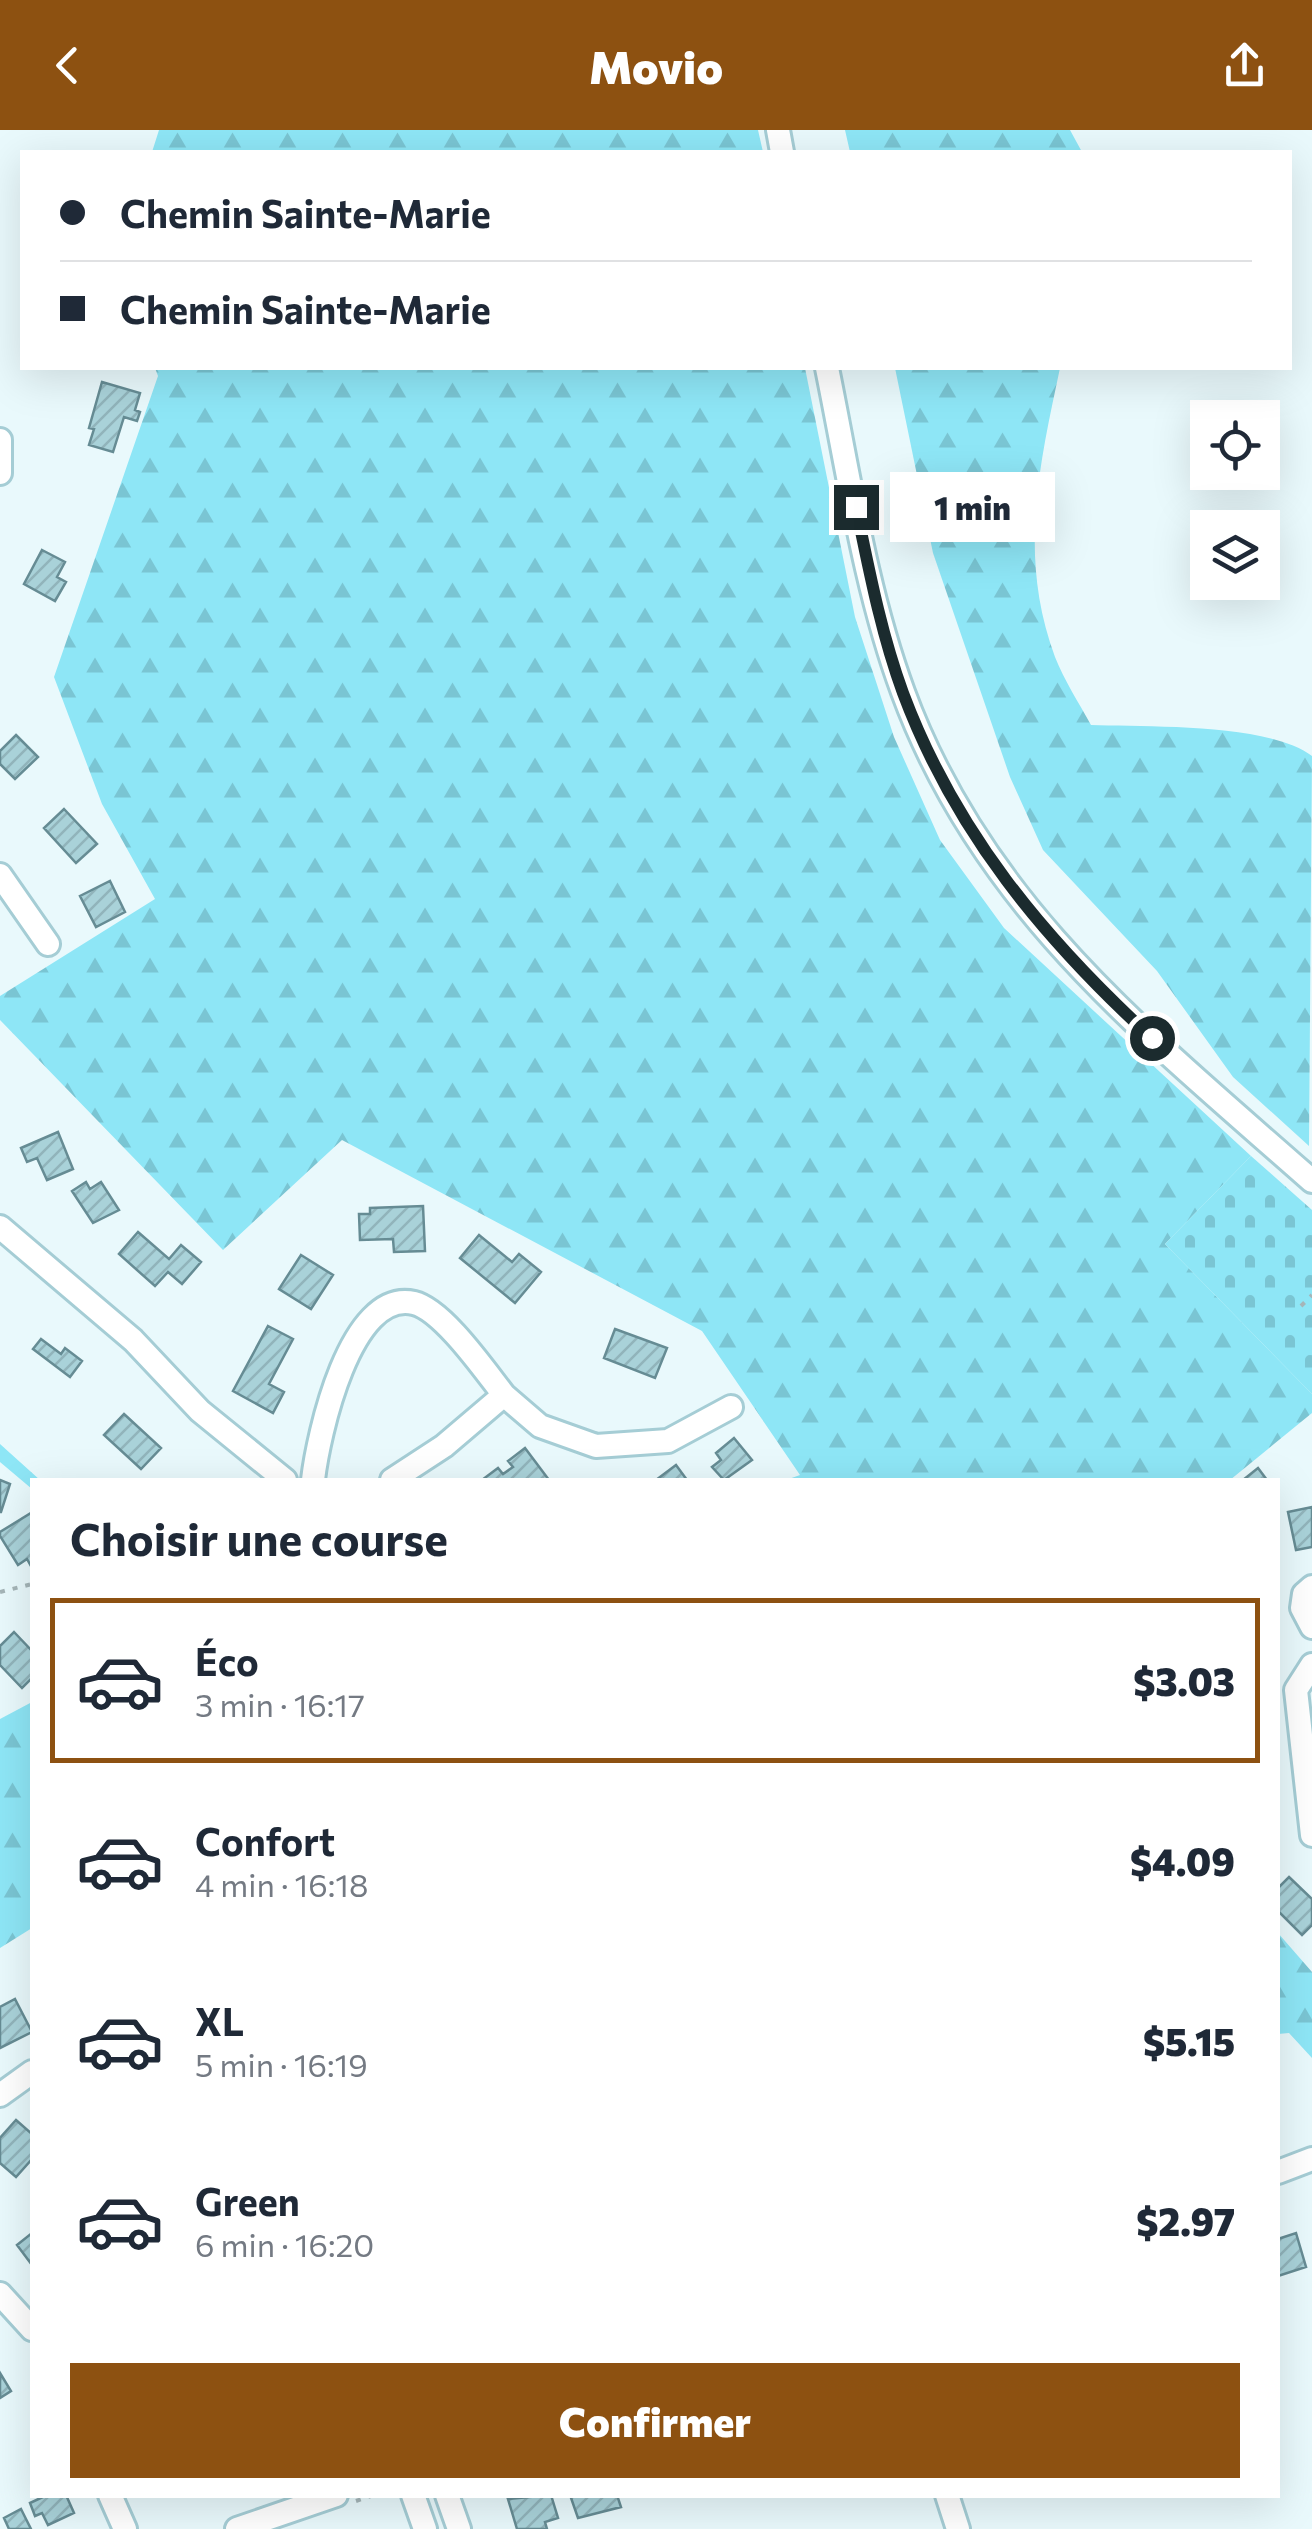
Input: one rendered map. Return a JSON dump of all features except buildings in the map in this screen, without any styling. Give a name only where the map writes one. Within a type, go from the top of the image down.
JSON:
[{"type":"street","points":[[827,370],[878,612],[903,694],[966,823],[1039,927],[1077,969],[1312,1182]]},
{"type":"street","points":[[0,440],[0,472]]},
{"type":"street","points":[[0,875],[48,944]]},
{"type":"street","points":[[0,1227],[133,1340],[200,1412],[282,1478]]},
{"type":"street","points":[[313,1478],[316,1448],[344,1355],[380,1310],[400,1302],[418,1303],[466,1345],[504,1395],[540,1426],[596,1446],[668,1441],[731,1407]]},
{"type":"street","points":[[395,1478],[444,1446],[504,1395]]},
{"type":"street","points":[[1312,1587],[1304,1594],[1302,1608],[1312,1627]]},
{"type":"street","points":[[1312,1665],[1296,1690],[1312,1835]]},
{"type":"street","points":[[0,2094],[30,2073]]},
{"type":"street","points":[[1280,2171],[1312,2159]]},
{"type":"street","points":[[0,2294],[30,2324]]},
{"type":"street","points":[[111,2498],[125,2529]]},
{"type":"street","points":[[237,2529],[327,2498]]},
{"type":"street","points":[[414,2498],[425,2529]]},
{"type":"street","points":[[448,2498],[459,2529]]},
{"type":"street","points":[[948,2498],[958,2529]]},
{"type":"path","points":[[1301,1306],[1312,1295]]},
{"type":"path","points":[[0,1592],[30,1584]]},
{"type":"green space","points":[[159,130],[758,130],[763,150],[153,150]]},
{"type":"green space","points":[[845,130],[1070,130],[1081,150],[850,150]]},
{"type":"green space","points":[[156,370],[805,370],[855,617],[894,737],[940,840],[1004,928],[1251,1156],[1165,1244],[1312,1394],[1312,1413],[1232,1478],[792,1478],[800,1475],[702,1331],[342,1140],[223,1250],[0,1020],[0,996],[155,899],[102,804],[54,677],[158,376]]},
{"type":"green space","points":[[895,370],[1060,370],[1039,477],[1037,584],[1055,657],[1091,725],[1238,732],[1292,745],[1312,756],[1309,1146],[1233,1077],[1157,971],[1043,850],[1010,777],[933,553]]},
{"type":"green space","points":[[1251,1156],[1312,1210],[1312,1394],[1165,1244]]},
{"type":"green space","points":[[0,1444],[38,1478],[30,1478],[30,1487],[0,1462]]},
{"type":"green space","points":[[30,1703],[30,1929],[0,1948],[0,1719]]},
{"type":"green space","points":[[1280,1935],[1312,1972],[1312,2058],[1289,2033],[1280,2034]]},
{"type":"route","points":[[856,507],[878,612],[903,694],[966,823],[1039,927],[1077,969],[1152,1038]]}]
